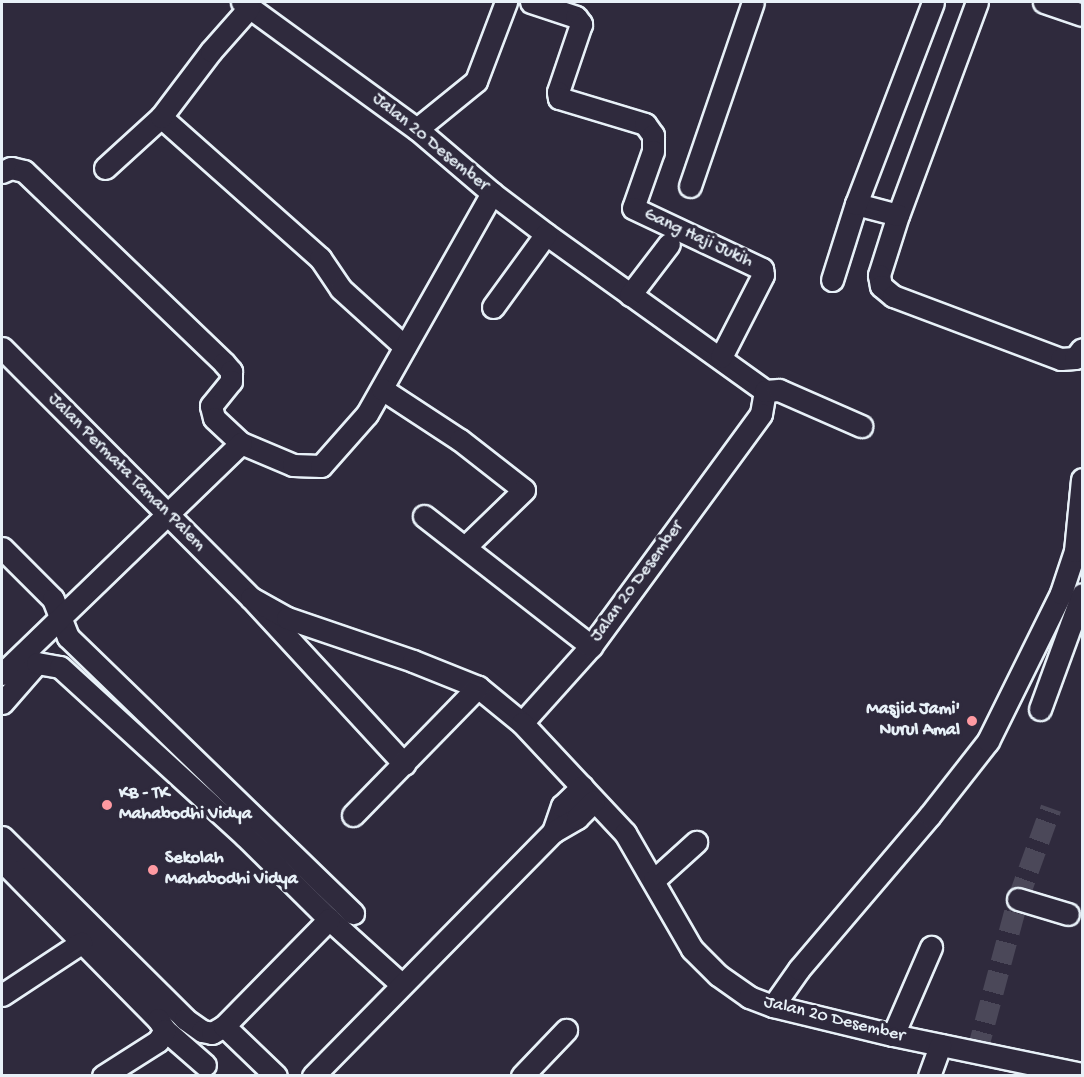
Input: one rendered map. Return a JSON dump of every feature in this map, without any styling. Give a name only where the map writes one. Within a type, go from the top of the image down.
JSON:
[{"type":"street","points":[[417,129],[476,81],[506,2]]},
{"type":"street","name":"Gang Haji Jukih","points":[[531,2],[576,17],[581,24],[558,92],[559,98],[645,124],[653,135],[653,151],[633,208],[637,212],[762,269],[763,275],[720,357]]},
{"type":"street","points":[[690,186],[753,2]]},
{"type":"street","points":[[832,280],[856,204],[933,2]]},
{"type":"street","points":[[977,2],[898,215],[879,275],[881,286],[893,296],[1061,359],[1075,358],[1083,349]]},
{"type":"street","points":[[1044,2],[1083,15]]},
{"type":"street","points":[[105,168],[162,117],[245,5]]},
{"type":"street","name":"Jalan 20 Desember","points":[[245,5],[417,129],[492,193],[546,234],[765,391],[761,414],[591,646],[522,723],[625,833],[692,949],[718,975],[748,997],[774,1006],[893,1035],[1083,1074]]},
{"type":"street","points":[[162,117],[320,258],[341,289],[405,347]]},
{"type":"street","points":[[2,172],[11,168],[24,171],[231,371],[231,381],[211,406],[214,418],[241,443],[293,465],[321,466],[367,414],[492,193]]},
{"type":"street","points":[[856,204],[898,215]]},
{"type":"street","points":[[493,307],[546,234]]},
{"type":"street","points":[[630,295],[669,244]]},
{"type":"street","name":"Jalan Permata Taman Palem","points":[[2,348],[251,598]]},
{"type":"street","points":[[382,389],[460,440],[524,489],[465,547]]},
{"type":"street","points":[[765,391],[779,390],[861,426]]},
{"type":"street","points":[[2,674],[60,615],[241,443]]},
{"type":"street","points":[[774,1006],[805,961],[930,816],[988,741],[1003,715],[1061,593],[1075,551],[1083,479]]},
{"type":"street","points":[[424,516],[591,646]]},
{"type":"street","points":[[2,548],[53,599],[68,637],[353,913]]},
{"type":"street","points":[[1040,708],[1083,594]]},
{"type":"street","points":[[251,598],[287,618],[413,661],[478,687],[522,723]]},
{"type":"street","points":[[251,598],[405,764]]},
{"type":"street","points":[[2,703],[38,663],[60,667],[401,984]]},
{"type":"street","points":[[353,815],[478,687]]},
{"type":"street","points":[[313,1076],[401,984],[554,832],[562,806],[588,794]]},
{"type":"street","points":[[2,837],[185,1019],[202,1030],[212,1033],[224,1026],[329,919]]},
{"type":"street","points":[[654,880],[696,842]]},
{"type":"street","points":[[2,861],[158,1020],[165,1030],[205,1065]]},
{"type":"street","points":[[1018,899],[1068,914]]},
{"type":"street","points":[[2,995],[81,943]]},
{"type":"street","points":[[893,1035],[931,947]]},
{"type":"street","points":[[224,1026],[276,1076]]},
{"type":"street","points":[[103,1076],[159,1041],[165,1030]]},
{"type":"street","points":[[522,1076],[566,1030]]},
{"type":"street","points":[[929,1076],[940,1045]]},
{"type":"tunnel","points":[[977,1052],[1018,899],[1051,808]]},
{"type":"place","name":"Masjid Jami' Nurul Amal","points":[[972,721]]},
{"type":"place","name":"KB - TK Mahabodhi Vidya","points":[[107,805]]},
{"type":"place","name":"Sekolah Mahabodhi Vidya","points":[[153,870]]}]
